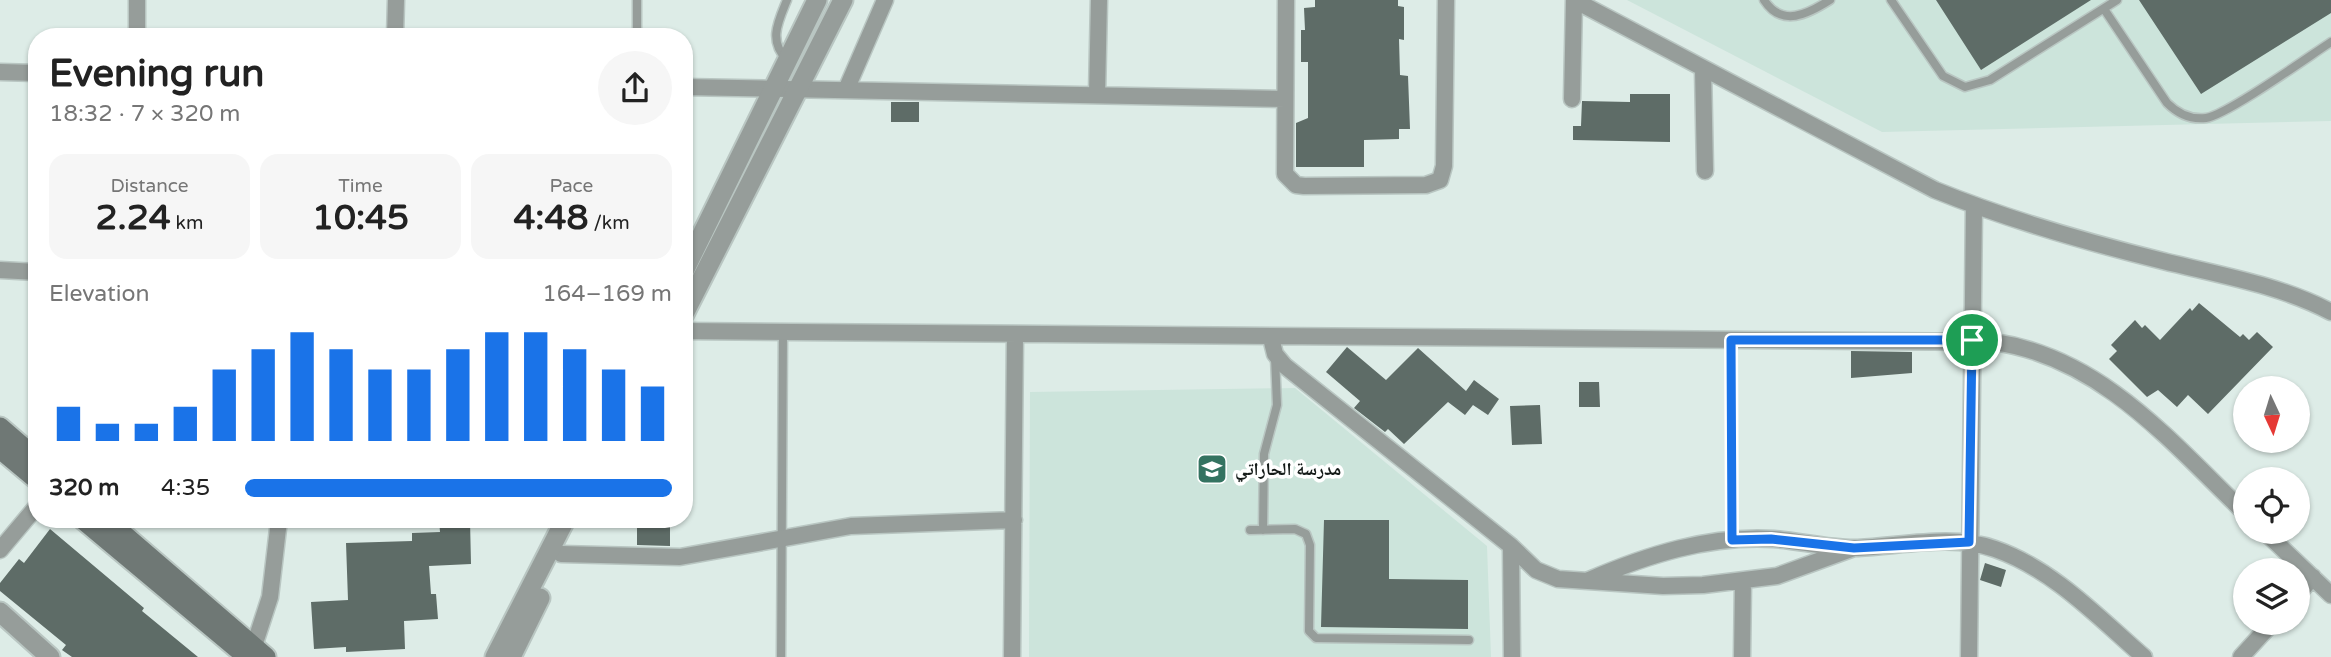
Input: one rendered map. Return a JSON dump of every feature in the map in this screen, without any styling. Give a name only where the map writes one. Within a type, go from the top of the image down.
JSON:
[{"type":"main road","points":[[0,427],[28,451]]},
{"type":"main road","points":[[0,449],[28,472]]},
{"type":"main road","points":[[93,528],[256,653]]},
{"type":"main road","points":[[116,528],[256,653]]},
{"type":"street","points":[[136,0],[137,28]]},
{"type":"street","points":[[395,28],[396,0]]},
{"type":"street","points":[[693,253],[817,0]]},
{"type":"street","points":[[693,296],[843,0]]},
{"type":"street","points":[[846,90],[885,0]]},
{"type":"street","points":[[1097,95],[1099,0]]},
{"type":"street","points":[[1286,0],[1285,174],[1296,185],[1434,185],[1440,180],[1444,166],[1446,0]]},
{"type":"street","points":[[1572,99],[1574,0],[1909,177],[1974,206],[2095,244],[2267,287],[2331,312]]},
{"type":"street","points":[[1703,69],[1705,171]]},
{"type":"street","points":[[0,72],[28,73]]},
{"type":"street","points":[[693,87],[1285,99]]},
{"type":"street","points":[[1969,657],[1974,206]]},
{"type":"street","points":[[0,270],[28,272]]},
{"type":"street","points":[[693,331],[1015,335],[1273,346],[1972,340],[2019,346],[2071,365],[2095,378],[2139,412],[2233,502]]},
{"type":"street","points":[[1012,657],[1015,335]]},
{"type":"street","points":[[1273,346],[1285,366],[1543,574],[1584,582],[1663,586],[1743,581],[1777,576],[1854,548]]},
{"type":"street","points":[[0,550],[28,517]]},
{"type":"street","points":[[561,554],[680,557],[828,530],[889,523],[1014,520]]},
{"type":"street","points":[[256,653],[270,597],[278,528]]},
{"type":"street","points":[[495,657],[561,528]]},
{"type":"street","points":[[511,657],[575,528]]},
{"type":"street","points":[[1584,582],[1657,554],[1732,540],[1771,539],[1854,548],[1969,542],[2018,558],[2041,571],[2144,657]]},
{"type":"street","points":[[2278,544],[2331,595]]},
{"type":"street","points":[[1511,546],[1512,657]]},
{"type":"street","points":[[2310,580],[2313,577]]},
{"type":"street","points":[[1742,657],[1743,581]]},
{"type":"street","points":[[0,612],[8,629],[50,657]]},
{"type":"street","points":[[2241,657],[2261,635]]},
{"type":"lane","points":[[637,0],[637,28]]},
{"type":"lane","points":[[787,0],[775,34],[780,53],[787,60]]},
{"type":"lane","points":[[1763,0],[1775,12],[1793,17],[1803,16],[1830,0]]},
{"type":"lane","points":[[1891,0],[1943,76],[1965,87],[1990,80],[2118,0]]},
{"type":"lane","points":[[2104,9],[2167,103],[2180,114],[2195,118],[2219,114],[2331,42]]},
{"type":"lane","points":[[781,657],[779,541],[783,332]]},
{"type":"lane","points":[[1731,340],[1732,540]]},
{"type":"lane","points":[[1263,530],[1264,454],[1277,405],[1273,346]]},
{"type":"lane","points":[[1250,530],[1301,530],[1310,539],[1309,631],[1316,638],[1469,640]]},
{"type":"shaded area","points":[[1627,0],[2331,0],[2331,121],[1882,132]]},
{"type":"shaded area","name":"مدرسة الحاراتي","points":[[1295,388],[1487,546],[1491,657],[1029,657],[1030,392]]},
{"type":"building","points":[[1315,0],[1398,0],[1398,6],[1404,7],[1404,40],[1399,39],[1400,75],[1408,76],[1410,129],[1399,129],[1399,139],[1364,140],[1364,167],[1296,167],[1296,123],[1308,118],[1308,62],[1301,62],[1301,30],[1305,30],[1304,8],[1315,7]]},
{"type":"building","points":[[1936,0],[2091,0],[1981,70]]},
{"type":"building","points":[[2139,0],[2331,0],[2331,13],[2201,94]]},
{"type":"building","points":[[1630,94],[1670,94],[1670,142],[1573,140],[1573,126],[1581,126],[1582,101],[1630,102]]},
{"type":"building","points":[[891,102],[919,102],[919,122],[891,122]]},
{"type":"building","points":[[2199,303],[2240,337],[2243,334],[2249,340],[2257,332],[2273,347],[2245,376],[2233,376],[2233,388],[2208,414],[2188,395],[2177,407],[2158,390],[2147,397],[2109,359],[2117,351],[2111,345],[2135,320],[2142,328],[2145,325],[2160,340],[2190,308],[2192,311]]},
{"type":"building","points":[[1347,347],[1386,380],[1418,348],[1466,391],[1474,380],[1499,399],[1488,415],[1473,405],[1465,415],[1448,402],[1404,444],[1388,429],[1385,432],[1354,408],[1360,401],[1326,372]]},
{"type":"building","points":[[1851,351],[1912,352],[1912,373],[1851,378]]},
{"type":"building","points":[[1579,382],[1599,382],[1600,407],[1579,407]]},
{"type":"building","points":[[1540,405],[1542,444],[1512,445],[1510,406]]},
{"type":"building","points":[[1324,520],[1389,520],[1389,579],[1468,580],[1468,629],[1321,627]]},
{"type":"building","points":[[440,528],[470,528],[471,564],[429,566],[431,594],[436,594],[438,619],[404,621],[405,649],[346,652],[346,647],[314,649],[311,602],[348,600],[346,543],[412,541],[412,533],[440,532]]},
{"type":"building","points":[[637,528],[670,528],[670,546],[637,545]]},
{"type":"building","points":[[50,529],[198,657],[72,657],[62,650],[66,645],[0,591],[0,583],[19,559],[24,563]]},
{"type":"building","points":[[1985,563],[2006,570],[2001,587],[1980,580]]},
{"type":"place","name":"مدرسة الحاراتي","points":[[1212,469]]},
{"type":"route","points":[[1731,340],[1972,340],[1969,542],[1854,548],[1771,539],[1732,540],[1731,340]]}]
